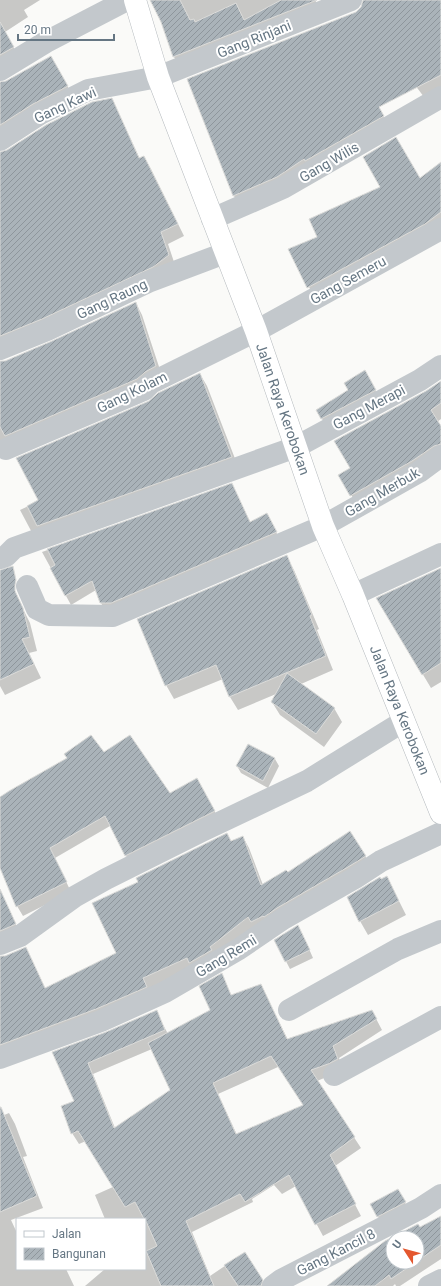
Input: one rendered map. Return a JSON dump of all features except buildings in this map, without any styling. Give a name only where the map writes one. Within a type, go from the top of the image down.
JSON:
[{"type":"main road","name":"Jalan Raya Kerobokan","points":[[135,0],[158,77],[256,331],[323,526],[353,595],[441,813]]},
{"type":"street","points":[[0,70],[52,38],[127,0]]},
{"type":"street","name":"Gang Rinjani","points":[[158,77],[350,0]]},
{"type":"street","name":"Gang Kawi","points":[[0,140],[40,114],[88,90],[158,77]]},
{"type":"street","name":"Gang Wilis","points":[[212,219],[283,188],[441,97]]},
{"type":"street","name":"Gang Semeru","points":[[256,331],[441,229]]},
{"type":"street","name":"Gang Raung","points":[[0,349],[47,330],[148,282],[225,253]]},
{"type":"street","name":"Gang Kolam","points":[[6,449],[144,390],[151,383],[256,331]]},
{"type":"street","name":"Gang Merapi","points":[[7,553],[37,540],[296,447],[420,380],[441,366]]},
{"type":"street","name":"Gang Merbuk","points":[[27,586],[37,610],[50,615],[113,616],[323,526],[419,472],[441,456]]},
{"type":"street","points":[[353,595],[441,554]]},
{"type":"street","points":[[0,944],[20,936],[74,897],[106,879],[307,781],[404,721]]},
{"type":"street","name":"Gang Remi","points":[[0,1058],[101,1021],[165,992],[239,950],[283,919],[355,878],[381,861],[441,833]]},
{"type":"street","points":[[289,1010],[398,949],[436,933]]},
{"type":"street","points":[[334,1074],[434,1021]]},
{"type":"street","name":"Gang Kancil 8","points":[[273,1286],[316,1261],[421,1208],[441,1195]]},
{"type":"street","points":[[429,1286],[441,1280]]}]
